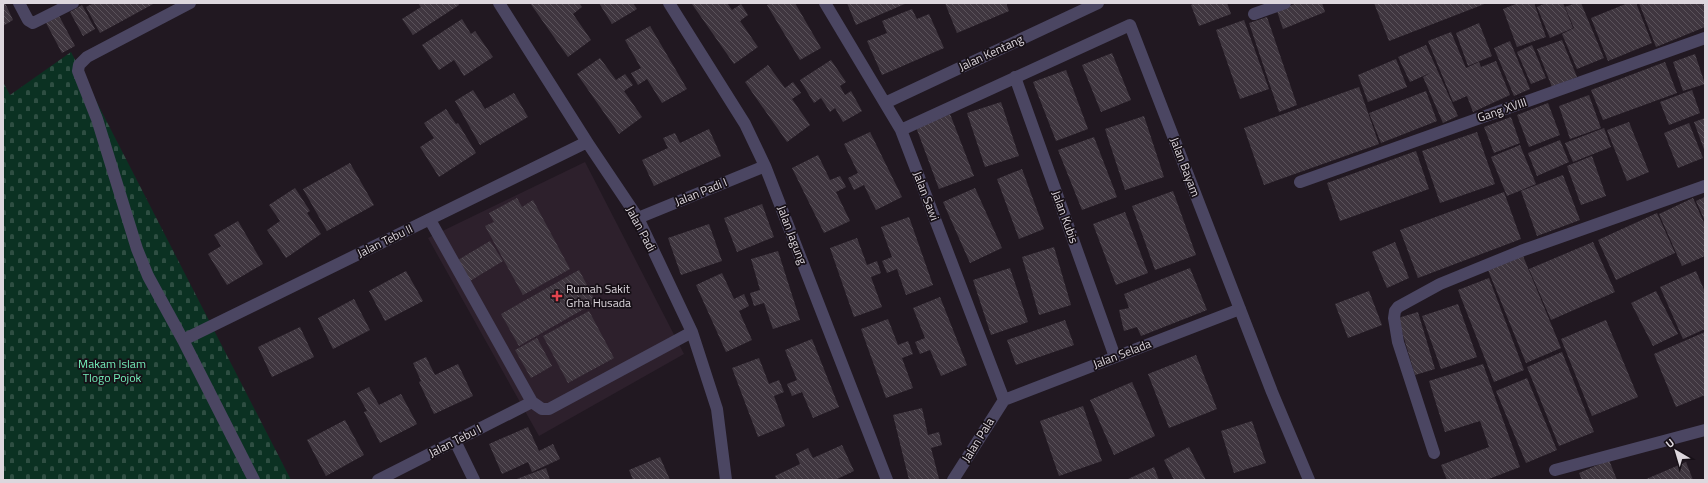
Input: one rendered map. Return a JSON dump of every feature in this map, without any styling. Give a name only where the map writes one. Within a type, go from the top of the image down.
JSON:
[{"type":"street","points":[[19,3],[28,20],[33,23],[73,3]]},
{"type":"street","points":[[190,3],[87,57],[79,64],[78,71],[97,119],[136,249],[148,276],[183,340],[254,480]]},
{"type":"street","name":"Jalan Padi","points":[[499,3],[587,142],[638,218],[692,332],[717,409],[726,480]]},
{"type":"street","name":"Jalan Jagung","points":[[669,3],[745,124],[765,166],[887,480]]},
{"type":"street","name":"Jalan Sawi","points":[[824,3],[901,130],[1004,400]]},
{"type":"street","name":"Jalan Kentang","points":[[885,103],[1098,3]]},
{"type":"street","points":[[1254,14],[1285,3]]},
{"type":"street","name":"Jalan Bayam","points":[[1015,78],[1130,24],[1304,478]]},
{"type":"street","name":"Gang XVIII","points":[[1300,182],[1705,38]]},
{"type":"street","points":[[901,130],[1015,78]]},
{"type":"street","name":"Jalan Kubis","points":[[1015,78],[1115,357]]},
{"type":"street","name":"Jalan Tebu II","points":[[183,340],[587,142]]},
{"type":"street","name":"Jalan Padi I","points":[[638,218],[765,166]]},
{"type":"street","points":[[1434,453],[1398,342],[1394,318],[1395,311],[1398,307],[1440,284],[1522,251],[1705,186]]},
{"type":"street","points":[[430,220],[532,402],[542,409],[549,409],[692,332]]},
{"type":"street","name":"Jalan Selada","points":[[1004,400],[1240,308]]},
{"type":"street","name":"Jalan Pala","points":[[953,480],[1004,400]]},
{"type":"street","name":"Jalan Tebu I","points":[[378,480],[532,402]]},
{"type":"street","points":[[1555,470],[1705,430]]},
{"type":"street","points":[[455,441],[474,480]]},
{"type":"shaded area","name":"Rumah Sakit Grha Husada","points":[[585,162],[684,354],[539,436],[428,238]]},
{"type":"green space","name":"Makam Islam Tlogo Pojok","points":[[71,52],[291,480],[3,480],[3,82],[10,95]]},
{"type":"building","points":[[3,3],[5,3],[13,20],[3,26]]},
{"type":"building","points":[[94,3],[155,3],[100,33],[86,7]]},
{"type":"building","points":[[418,3],[458,3],[459,5],[413,35],[402,19],[421,7]]},
{"type":"building","points":[[530,3],[579,3],[582,7],[573,14],[591,40],[568,57]]},
{"type":"building","points":[[599,3],[633,3],[637,9],[612,24]]},
{"type":"building","points":[[727,3],[732,10],[741,4],[748,15],[740,21],[758,47],[734,64],[692,4]]},
{"type":"building","points":[[771,3],[795,3],[821,48],[800,60],[767,5]]},
{"type":"building","points":[[847,3],[907,3],[856,25]]},
{"type":"building","points":[[945,3],[1006,3],[1009,11],[957,33]]},
{"type":"building","points":[[1196,3],[1227,3],[1231,14],[1199,26],[1191,5]]},
{"type":"building","points":[[1297,3],[1322,3],[1325,12],[1283,29],[1277,11]]},
{"type":"building","points":[[1374,3],[1487,3],[1389,41]]},
{"type":"building","points":[[1518,3],[1534,3],[1546,37],[1517,47],[1503,9]]},
{"type":"building","points":[[1546,3],[1563,3],[1573,28],[1550,38],[1537,7]]},
{"type":"building","points":[[1576,3],[1581,3],[1604,58],[1577,69],[1562,34],[1574,28],[1565,7]]},
{"type":"building","points":[[1628,3],[1636,3],[1652,43],[1608,61],[1591,18]]},
{"type":"building","points":[[1639,3],[1705,3],[1705,27],[1656,47]]},
{"type":"building","points":[[82,5],[95,29],[83,36],[70,12]]},
{"type":"building","points":[[912,9],[917,19],[929,14],[944,48],[882,75],[867,41],[887,33],[882,21]]},
{"type":"building","points":[[58,14],[75,46],[62,53],[45,21]]},
{"type":"building","points":[[1267,17],[1297,105],[1279,112],[1249,23]]},
{"type":"building","points":[[462,19],[471,34],[475,31],[493,57],[464,76],[454,60],[439,70],[422,45]]},
{"type":"building","points":[[1244,20],[1269,89],[1240,99],[1216,30]]},
{"type":"building","points":[[1479,23],[1492,56],[1468,66],[1456,33]]},
{"type":"building","points":[[650,26],[687,89],[662,103],[647,79],[638,85],[631,73],[641,68],[625,40]]},
{"type":"building","points":[[1451,32],[1466,68],[1479,62],[1481,67],[1496,61],[1510,95],[1473,112],[1467,96],[1453,102],[1428,41]]},
{"type":"building","points":[[1562,40],[1577,77],[1552,87],[1537,49]]},
{"type":"building","points":[[1510,41],[1530,89],[1514,96],[1494,48]]},
{"type":"building","points":[[1426,45],[1458,116],[1443,123],[1423,77],[1432,72],[1410,82],[1398,57]]},
{"type":"building","points":[[1532,45],[1546,78],[1531,84],[1517,52]]},
{"type":"building","points":[[1112,53],[1131,100],[1101,112],[1082,65]]},
{"type":"building","points":[[1695,54],[1705,84],[1683,91],[1673,62]]},
{"type":"building","points":[[600,58],[616,80],[625,74],[633,85],[624,91],[642,117],[619,134],[577,74]]},
{"type":"building","points":[[1396,59],[1407,87],[1368,102],[1358,75]]},
{"type":"building","points":[[831,60],[846,82],[840,86],[845,95],[851,91],[862,111],[843,122],[835,108],[830,112],[821,98],[814,103],[800,80]]},
{"type":"building","points":[[1665,62],[1677,93],[1603,120],[1591,90]]},
{"type":"building","points":[[768,65],[785,88],[793,82],[801,93],[792,99],[810,125],[787,142],[745,82]]},
{"type":"building","points":[[1066,70],[1088,129],[1056,141],[1033,82]]},
{"type":"building","points":[[1359,87],[1379,144],[1264,185],[1244,128]]},
{"type":"building","points":[[473,90],[485,109],[514,93],[528,117],[480,145],[455,101]]},
{"type":"building","points":[[1692,90],[1700,113],[1669,125],[1660,102]]},
{"type":"building","points":[[1426,91],[1437,121],[1381,143],[1369,113]]},
{"type":"building","points":[[1589,95],[1601,128],[1570,139],[1559,106]]},
{"type":"building","points":[[1001,102],[1019,156],[985,167],[967,113]]},
{"type":"building","points":[[1548,103],[1560,135],[1529,147],[1517,115]]},
{"type":"building","points":[[446,109],[456,124],[458,123],[476,153],[439,177],[420,147],[434,138],[424,123]]},
{"type":"building","points":[[950,114],[974,176],[939,189],[916,127]]},
{"type":"building","points":[[1144,116],[1164,177],[1125,190],[1105,129]]},
{"type":"building","points":[[1511,117],[1520,143],[1494,153],[1484,127]]},
{"type":"building","points":[[1705,118],[1705,152],[1694,122]]},
{"type":"building","points":[[1629,122],[1649,172],[1627,181],[1607,130]]},
{"type":"building","points":[[1689,123],[1703,158],[1678,168],[1664,133]]},
{"type":"building","points":[[1604,128],[1611,147],[1573,162],[1565,143]]},
{"type":"building","points":[[709,129],[721,156],[654,186],[642,160],[668,148],[663,138],[675,133],[680,143]]},
{"type":"building","points":[[870,132],[902,197],[876,210],[864,185],[854,190],[848,178],[858,173],[844,144]]},
{"type":"building","points":[[1477,132],[1495,184],[1440,203],[1422,151]]},
{"type":"building","points":[[1094,137],[1117,197],[1082,210],[1058,150]]},
{"type":"building","points":[[1560,140],[1569,162],[1537,176],[1528,153]]},
{"type":"building","points":[[1520,145],[1536,184],[1507,196],[1491,157]]},
{"type":"building","points":[[1416,151],[1429,189],[1340,221],[1327,183]]},
{"type":"building","points":[[818,155],[830,180],[840,176],[846,187],[836,192],[850,221],[824,233],[792,168]]},
{"type":"building","points":[[1592,156],[1606,196],[1581,205],[1567,166]]},
{"type":"building","points":[[350,163],[374,205],[327,231],[303,189]]},
{"type":"building","points":[[1022,169],[1044,229],[1019,239],[997,179]]},
{"type":"building","points":[[1563,175],[1580,220],[1537,236],[1521,191]]},
{"type":"building","points":[[295,188],[310,211],[307,213],[321,234],[286,258],[267,230],[280,221],[269,205]]},
{"type":"building","points":[[975,188],[1002,248],[970,263],[943,202]]},
{"type":"building","points":[[1173,191],[1196,255],[1155,270],[1132,206]]},
{"type":"building","points":[[1504,192],[1521,239],[1418,278],[1400,230]]},
{"type":"building","points":[[1705,197],[1705,221],[1696,201]]},
{"type":"building","points":[[517,198],[522,207],[533,200],[570,269],[523,295],[485,226],[494,222],[489,213]]},
{"type":"building","points":[[1693,198],[1705,225],[1705,256],[1682,266],[1659,214]]},
{"type":"building","points":[[762,204],[774,237],[737,252],[724,218]]},
{"type":"building","points":[[1125,212],[1148,273],[1116,285],[1093,224]]},
{"type":"building","points":[[1657,213],[1675,253],[1616,280],[1598,240]]},
{"type":"building","points":[[909,217],[933,285],[906,295],[897,269],[887,273],[882,261],[892,257],[881,227]]},
{"type":"building","points":[[238,221],[263,264],[227,285],[208,254],[221,246],[214,235]]},
{"type":"building","points":[[709,224],[722,261],[681,275],[668,238]]},
{"type":"building","points":[[857,238],[867,265],[877,261],[881,273],[871,277],[882,307],[854,317],[830,248]]},
{"type":"building","points":[[490,241],[503,261],[470,281],[458,260]]},
{"type":"building","points":[[1395,242],[1409,278],[1387,288],[1372,252]]},
{"type":"building","points":[[1593,242],[1615,292],[1551,320],[1529,269]]},
{"type":"building","points":[[1054,247],[1071,305],[1039,315],[1022,257]]},
{"type":"building","points":[[778,251],[800,320],[773,329],[764,303],[754,306],[750,293],[760,290],[751,259]]},
{"type":"building","points":[[1523,256],[1561,348],[1526,363],[1488,270]]},
{"type":"building","points":[[1010,268],[1028,322],[991,335],[973,280]]},
{"type":"building","points":[[1190,268],[1207,310],[1141,336],[1137,327],[1124,331],[1119,310],[1129,308],[1124,294]]},
{"type":"building","points":[[579,270],[596,302],[519,346],[501,314]]},
{"type":"building","points":[[406,271],[423,301],[385,321],[369,291]]},
{"type":"building","points":[[1696,271],[1705,292],[1705,329],[1683,339],[1660,287]]},
{"type":"building","points":[[722,273],[734,299],[744,294],[749,306],[739,311],[752,340],[726,352],[696,285]]},
{"type":"building","points":[[1489,278],[1524,370],[1494,382],[1458,290]]},
{"type":"building","points":[[1369,291],[1382,325],[1348,338],[1335,304]]},
{"type":"building","points":[[1656,291],[1678,334],[1653,346],[1631,303]]},
{"type":"building","points":[[940,297],[967,365],[941,376],[930,350],[920,354],[915,342],[925,338],[913,308]]},
{"type":"building","points":[[354,299],[370,330],[333,349],[318,318]]},
{"type":"building","points":[[1458,304],[1477,357],[1441,369],[1422,316]]},
{"type":"building","points":[[589,311],[614,358],[568,383],[543,336]]},
{"type":"building","points":[[1418,312],[1435,369],[1415,375],[1398,318]]},
{"type":"building","points":[[888,319],[898,345],[908,341],[913,354],[902,358],[913,388],[886,398],[861,329]]},
{"type":"building","points":[[1065,320],[1074,345],[1016,365],[1007,340]]},
{"type":"building","points":[[1606,320],[1638,397],[1592,416],[1561,339]]},
{"type":"building","points":[[300,327],[314,357],[272,377],[258,347]]},
{"type":"building","points":[[1705,332],[1705,395],[1676,407],[1654,354]]},
{"type":"building","points":[[537,338],[552,366],[531,378],[515,350]]},
{"type":"building","points":[[812,339],[839,407],[813,418],[802,392],[792,396],[787,384],[797,380],[785,350]]},
{"type":"building","points":[[1562,352],[1594,432],[1559,446],[1527,367]]},
{"type":"building","points":[[1196,355],[1217,409],[1169,428],[1148,374]]},
{"type":"building","points":[[426,357],[435,375],[458,364],[473,396],[434,414],[419,382],[421,381],[413,363]]},
{"type":"building","points":[[759,358],[769,384],[779,380],[784,392],[774,396],[785,426],[758,437],[732,368]]},
{"type":"building","points":[[1483,364],[1520,467],[1486,480],[1447,480],[1441,465],[1489,447],[1480,421],[1445,432],[1429,381]]},
{"type":"building","points":[[1527,378],[1557,450],[1526,463],[1496,391]]},
{"type":"building","points":[[1132,382],[1155,436],[1114,455],[1090,400]]},
{"type":"building","points":[[369,387],[379,405],[401,394],[417,424],[380,443],[364,412],[367,411],[357,393]]},
{"type":"building","points":[[1083,406],[1102,461],[1059,476],[1040,421]]},
{"type":"building","points":[[922,408],[928,435],[939,432],[942,445],[931,448],[939,479],[909,480],[893,415]]},
{"type":"building","points":[[345,420],[364,455],[326,476],[307,440]]},
{"type":"building","points":[[1252,421],[1266,463],[1234,473],[1221,431]]},
{"type":"building","points":[[528,427],[539,451],[553,444],[560,459],[532,472],[528,462],[502,474],[489,444]]},
{"type":"building","points":[[842,445],[854,471],[835,480],[777,480],[775,476],[800,464],[796,454],[808,448],[813,458]]},
{"type":"building","points":[[1189,447],[1206,480],[1174,480],[1164,460]]},
{"type":"building","points":[[660,457],[670,480],[633,480],[629,470]]},
{"type":"building","points":[[1609,460],[1617,480],[1582,480],[1579,473]]},
{"type":"building","points":[[1686,462],[1693,480],[1644,480]]},
{"type":"building","points":[[1154,467],[1159,480],[1126,480]]},
{"type":"building","points":[[546,468],[550,480],[514,480]]},
{"type":"place","name":"Rumah Sakit Grha Husada","points":[[557,296]]}]
